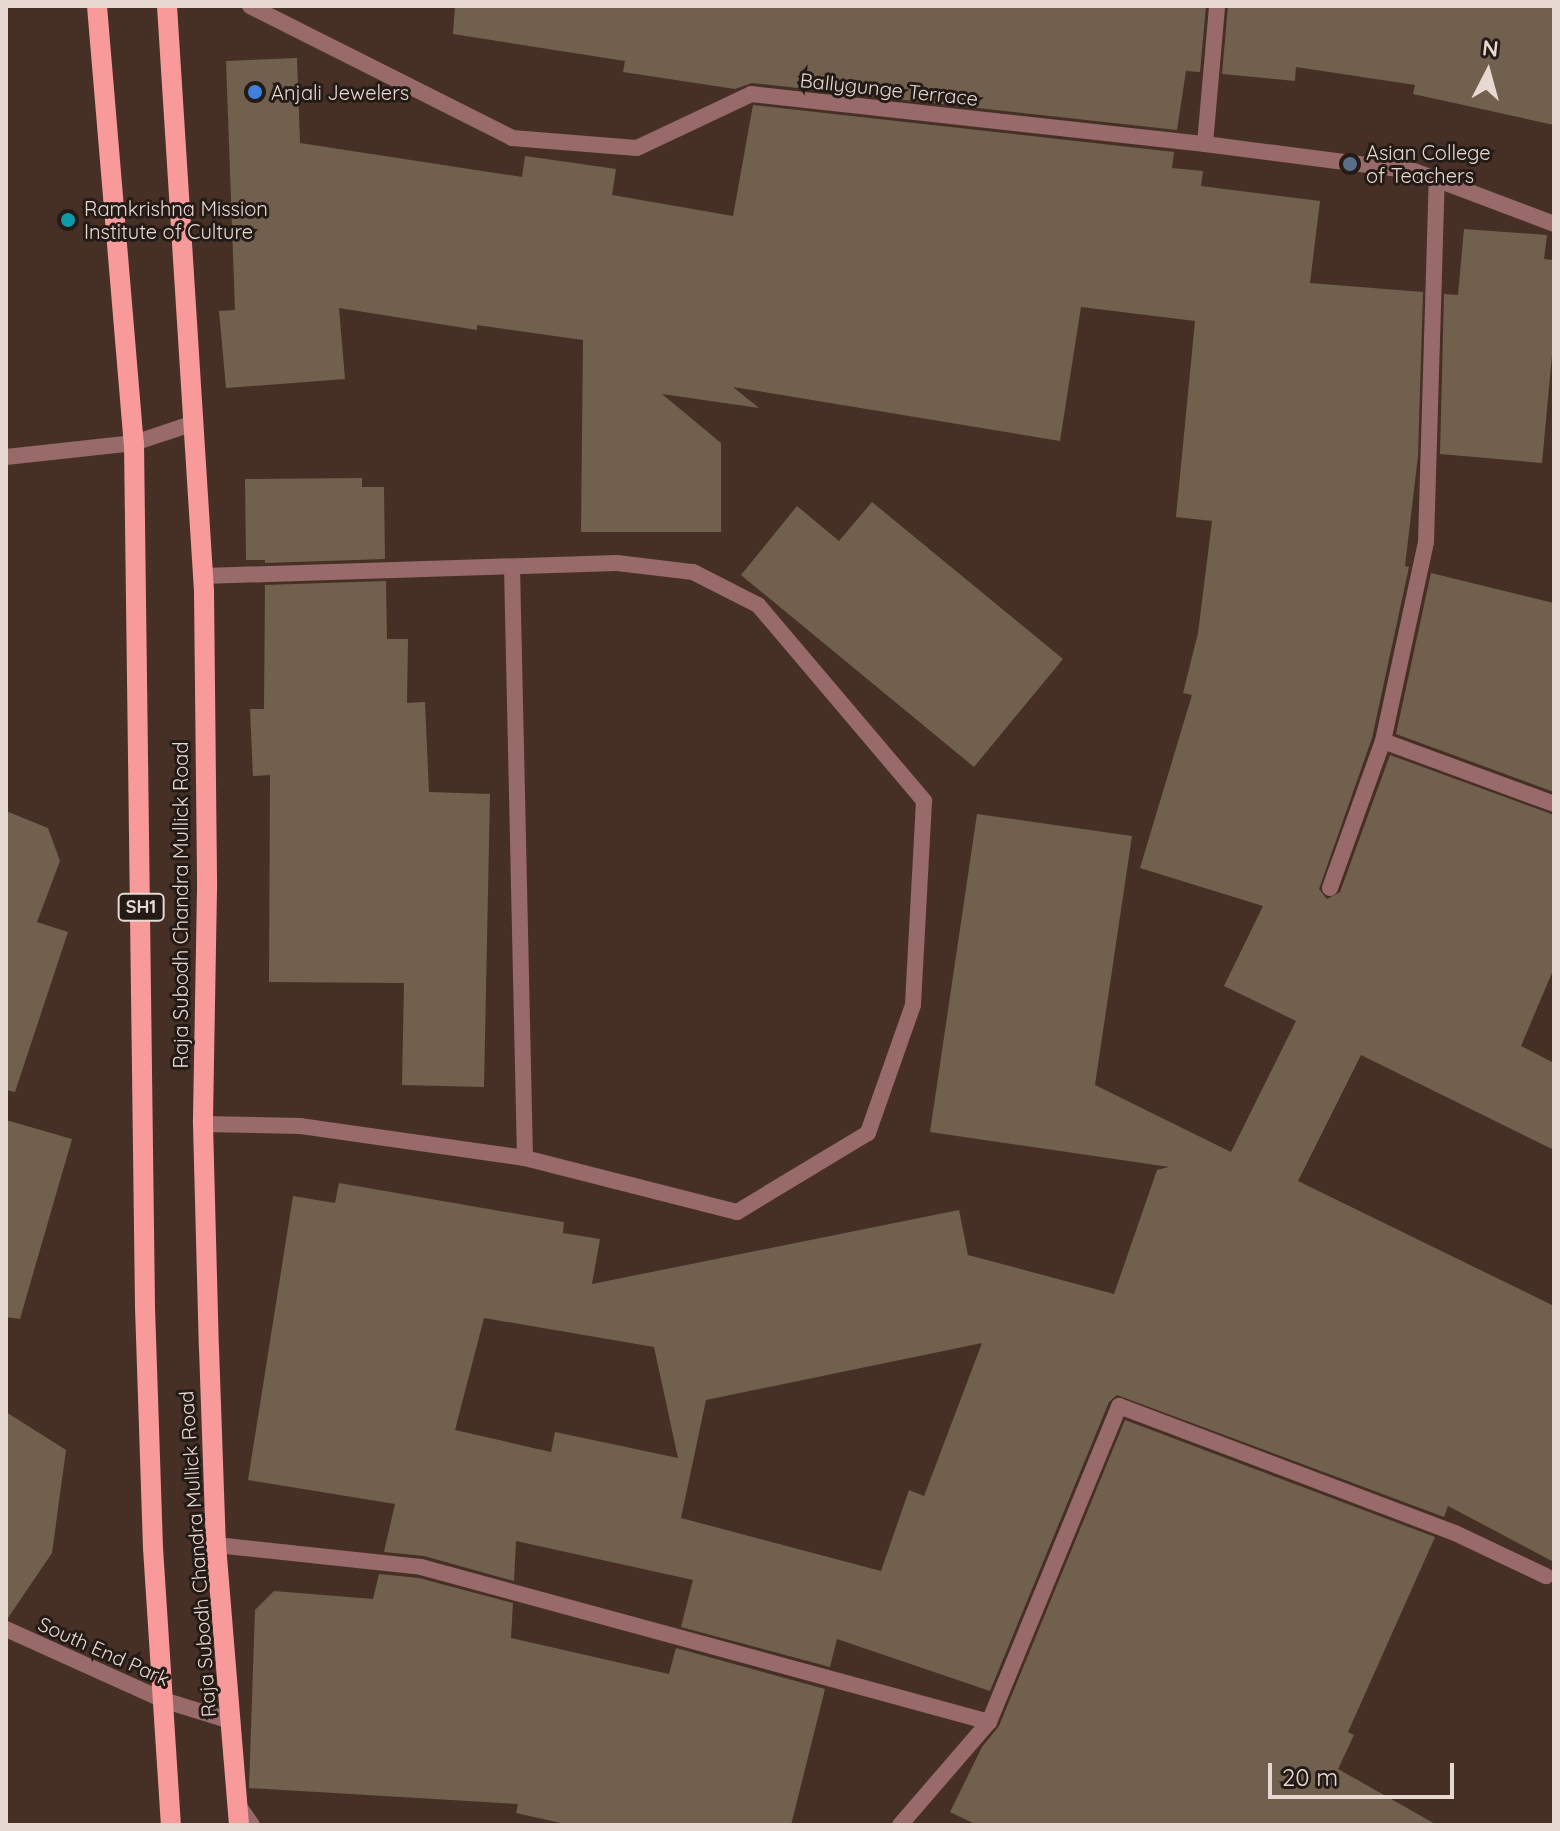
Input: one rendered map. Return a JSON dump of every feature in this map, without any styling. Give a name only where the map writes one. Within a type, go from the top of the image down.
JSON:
[{"type":"main road","name":"SH1","points":[[97,6],[134,443],[145,1291],[153,1548],[168,1820]]},
{"type":"main road","name":"Raja Subodh Chandra Mullick Road","points":[[167,6],[203,576],[207,889],[203,1124],[216,1545],[239,1815]]},
{"type":"street","name":"Ballygunge Terrace","points":[[250,6],[512,138],[637,148],[751,94],[1205,144],[1414,171],[1554,224]]},
{"type":"street","points":[[1205,144],[1217,6]]},
{"type":"street","points":[[1330,888],[1383,741],[1426,542],[1437,178]]},
{"type":"street","points":[[6,457],[134,443],[194,423]]},
{"type":"street","points":[[203,576],[617,563],[693,572],[758,605],[924,801],[913,1005],[868,1133],[737,1212],[525,1158],[301,1126],[203,1124]]},
{"type":"street","points":[[512,567],[525,1158]]},
{"type":"street","points":[[1383,741],[1554,804]]},
{"type":"street","points":[[900,1825],[989,1722],[1119,1406],[1455,1533],[1546,1576]]},
{"type":"street","points":[[216,1545],[421,1567],[989,1722]]},
{"type":"street","name":"South End Park","points":[[6,1629],[163,1700],[231,1721]]},
{"type":"street","points":[[239,1815],[252,1825]]},
{"type":"building","points":[[455,6],[1206,6],[1200,72],[1186,71],[1177,130],[752,83],[735,89],[623,72],[625,61],[453,34]]},
{"type":"building","points":[[1228,6],[1554,6],[1554,125],[1413,94],[1415,85],[1296,67],[1295,81],[1222,74]]},
{"type":"building","points":[[297,58],[300,143],[522,177],[525,156],[616,169],[612,195],[733,216],[753,105],[1174,152],[1172,168],[1203,171],[1201,186],[1320,201],[1310,283],[1423,292],[1418,456],[1405,566],[1409,567],[1372,738],[1319,889],[1327,899],[1340,892],[1390,755],[1554,815],[1554,968],[1521,1046],[1554,1063],[1554,1150],[1361,1055],[1298,1181],[1554,1306],[1554,1562],[1448,1506],[1444,1517],[1117,1395],[1109,1402],[990,1691],[837,1639],[830,1667],[681,1627],[693,1580],[516,1541],[514,1581],[424,1556],[384,1552],[395,1504],[248,1480],[293,1196],[335,1203],[339,1183],[564,1222],[563,1233],[600,1239],[592,1284],[959,1210],[968,1255],[1114,1294],[1157,1170],[1169,1167],[930,1132],[977,814],[1132,836],[1095,1085],[1231,1152],[1296,1021],[1224,986],[1263,906],[1140,868],[1192,695],[1183,693],[1198,633],[1212,521],[1176,517],[1195,321],[1081,307],[1060,441],[733,387],[759,408],[662,394],[721,443],[721,532],[581,532],[583,340],[477,325],[477,330],[339,308],[345,379],[226,388],[219,311],[235,310],[226,61]],"holes":[[[484,1318],[654,1347],[678,1458],[555,1432],[551,1452],[455,1430]],[[982,1343],[924,1496],[909,1490],[881,1571],[681,1518],[706,1400]]]},
{"type":"building","points":[[1464,229],[1547,235],[1544,259],[1554,260],[1554,334],[1542,463],[1440,454],[1444,294],[1458,295]]},
{"type":"building","points":[[362,478],[362,487],[384,487],[385,559],[265,563],[265,560],[246,560],[245,479]]},
{"type":"building","points":[[872,502],[1063,659],[974,767],[741,575],[797,506],[839,541]]},
{"type":"building","points":[[1431,573],[1554,603],[1554,792],[1396,734]]},
{"type":"building","points":[[386,581],[387,639],[408,639],[407,703],[425,702],[429,792],[490,794],[484,1087],[402,1085],[404,983],[269,982],[270,775],[253,776],[250,709],[264,709],[265,585]]},
{"type":"building","points":[[6,811],[48,828],[60,861],[37,922],[68,932],[15,1092],[6,1090]]},
{"type":"building","points":[[6,1120],[72,1139],[20,1319],[6,1317]]},
{"type":"building","points":[[6,1412],[66,1450],[52,1553],[8,1618]]},
{"type":"building","points":[[1125,1420],[1435,1537],[1348,1732],[1354,1735],[1338,1769],[1437,1825],[977,1825],[950,1812],[982,1747],[999,1726]]},
{"type":"building","points":[[379,1574],[419,1578],[513,1603],[511,1638],[669,1674],[676,1648],[825,1689],[791,1825],[570,1825],[516,1813],[518,1804],[249,1788],[255,1610],[274,1591],[373,1599]]},
{"type":"place","name":"Anjali Jewelers","points":[[255,92]]},
{"type":"place","name":"Asian College of Teachers","points":[[1350,164]]},
{"type":"place","name":"Ramkrishna Mission Institute of Culture","points":[[68,220]]}]
